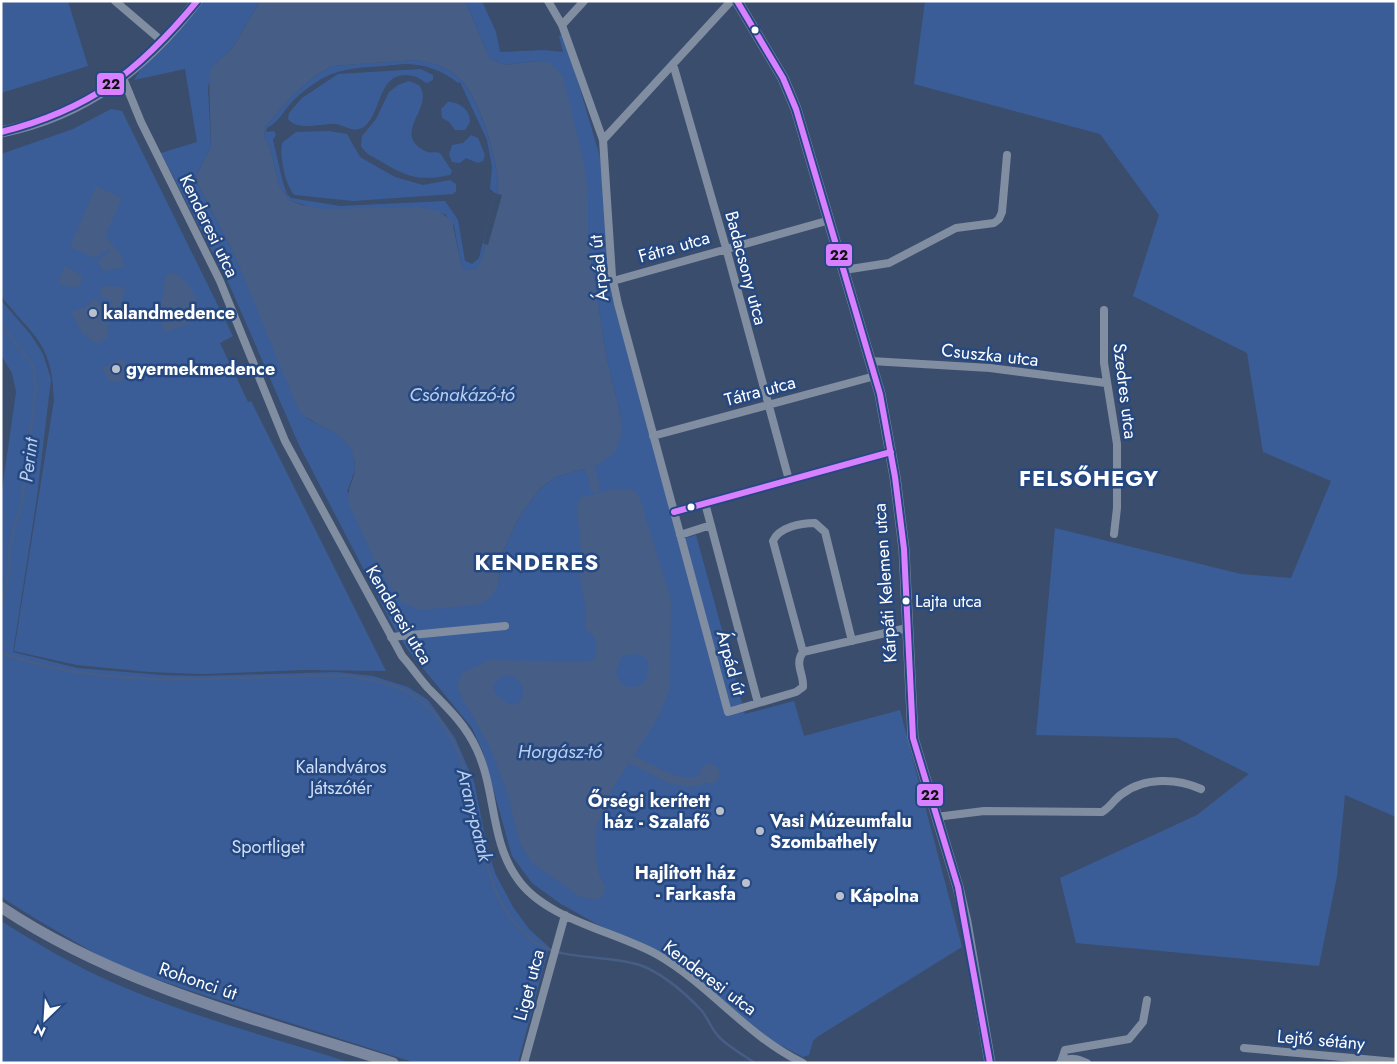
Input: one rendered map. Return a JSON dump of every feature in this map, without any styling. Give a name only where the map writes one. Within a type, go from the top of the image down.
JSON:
[{"type":"street","points":[[115,1],[164,42]]},
{"type":"street","points":[[1,132],[37,124],[64,113],[94,97],[123,78],[164,42],[197,1]]},
{"type":"street","name":"Árpád út","points":[[548,1],[562,25],[603,140],[613,281],[728,712],[796,692],[803,687],[799,664],[799,657],[803,652],[773,541],[776,535],[782,531],[806,523],[815,523],[825,532],[852,641]]},
{"type":"street","points":[[562,25],[584,1]]},
{"type":"street","points":[[603,140],[731,1]]},
{"type":"street","name":"Kárpáti Kelemen utca","points":[[737,1],[766,48],[791,95],[876,376],[891,452],[904,549],[913,738],[958,887],[966,922],[990,1063]]},
{"type":"street","name":"Badacsony utca","points":[[673,64],[726,248],[789,480]]},
{"type":"street","name":"Kenderesi utca","points":[[123,78],[153,149],[220,281],[285,441],[402,656],[427,687],[456,717],[477,749],[490,791],[500,844],[507,864],[518,881],[530,892],[564,915],[659,956],[766,1040],[803,1063]]},
{"type":"street","points":[[844,270],[889,262],[956,228],[994,222],[1002,212],[1007,155]]},
{"type":"street","name":"Fátra utca","points":[[613,281],[830,220]]},
{"type":"street","name":"Szedres utca","points":[[1104,310],[1103,336],[1106,383],[1117,444],[1117,508],[1114,534]]},
{"type":"street","name":"Csuszka utca","points":[[871,361],[972,366],[1106,383]]},
{"type":"street","name":"Tátra utca","points":[[653,436],[876,376]]},
{"type":"street","points":[[674,512],[891,452]]},
{"type":"street","name":"Árpád út","points":[[705,503],[758,703]]},
{"type":"street","points":[[680,535],[711,525]]},
{"type":"street","points":[[392,637],[505,626]]},
{"type":"street","points":[[803,652],[907,628]]},
{"type":"street","points":[[936,817],[984,811],[1102,812],[1109,808],[1123,793],[1154,782],[1180,781],[1201,788]]},
{"type":"street","name":"Rohonci út","points":[[1,907],[71,948],[118,971],[197,1000],[393,1063]]},
{"type":"street","name":"Liget utca","points":[[524,1063],[564,915]]},
{"type":"street","points":[[1061,1062],[1065,1050],[1129,1039],[1143,1022],[1147,1000]]},
{"type":"street","name":"Lejtő sétány","points":[[1244,1048],[1396,1062]]},
{"type":"street","points":[[1061,1062],[1070,1058],[1088,1063]]},
{"type":"green space","points":[[1,1],[68,1],[88,66],[1,93]]},
{"type":"green space","points":[[202,1],[260,1],[233,47],[215,64],[208,87],[211,147],[197,174],[196,181],[233,251],[308,419],[339,435],[349,443],[354,457],[355,470],[347,492],[498,586],[502,554],[519,517],[539,490],[555,477],[598,465],[621,418],[607,360],[588,240],[588,194],[538,61],[506,65],[490,59],[465,1],[482,1],[496,32],[500,52],[543,50],[563,52],[559,36],[564,34],[604,171],[611,293],[679,540],[696,535],[745,714],[794,701],[804,736],[900,710],[962,947],[817,1037],[813,1041],[809,1055],[803,1057],[774,1042],[661,952],[634,939],[604,928],[561,904],[532,883],[512,856],[483,752],[472,728],[408,650],[393,626],[299,445],[229,284],[161,153],[197,142],[185,69],[134,80],[141,69],[180,30]]},
{"type":"green space","points":[[925,1],[1396,1],[1396,817],[1345,795],[1337,876],[1319,966],[1076,943],[1060,878],[1197,815],[1249,774],[1177,738],[1036,735],[1055,528],[1241,574],[1291,578],[1331,481],[1263,452],[1247,353],[1133,296],[1159,215],[1100,134],[914,84]]},
{"type":"green space","points":[[415,60],[433,64],[450,71],[467,88],[480,114],[491,145],[498,186],[484,252],[475,270],[462,268],[454,226],[445,214],[420,207],[384,210],[316,209],[289,200],[279,185],[270,147],[264,137],[265,127],[294,94],[316,75],[332,66]],"holes":[[[412,64],[433,69],[458,83],[460,82],[487,140],[492,167],[490,189],[495,193],[479,258],[472,264],[465,261],[458,220],[445,201],[340,206],[291,198],[287,194],[283,183],[273,140],[276,135],[274,131],[266,132],[267,128],[275,122],[292,102],[310,86],[323,78],[335,73],[359,68]]]},
{"type":"green space","points":[[421,69],[433,75],[433,80],[427,83],[415,77],[402,75],[393,78],[382,93],[371,120],[361,128],[350,129],[336,124],[304,126],[293,123],[288,119],[289,113],[302,98],[338,74]]},
{"type":"green space","points":[[409,81],[419,85],[423,93],[422,102],[412,128],[415,144],[425,151],[440,153],[452,171],[450,175],[423,178],[407,175],[370,156],[361,146],[362,136],[376,119],[389,92],[398,85]]},
{"type":"green space","points":[[448,102],[460,105],[468,113],[470,122],[465,130],[455,130],[449,122],[442,118],[441,109]]},
{"type":"green space","points":[[111,109],[122,111],[233,336],[220,343],[248,402],[251,401],[386,671],[305,670],[202,674],[149,672],[77,665],[14,651],[54,400],[53,380],[45,352],[32,332],[1,296],[1,154],[73,129]]},
{"type":"green space","points":[[329,131],[347,134],[360,157],[395,177],[423,185],[450,180],[456,184],[456,191],[453,194],[353,201],[295,195],[284,170],[283,142],[296,132]]},
{"type":"green space","points":[[471,135],[478,138],[485,155],[483,161],[478,163],[466,158],[460,163],[452,162],[449,155],[452,145],[463,143]]},
{"type":"green space","name":"Sportliget","points":[[1,300],[31,335],[43,354],[51,379],[37,497],[13,652],[77,668],[162,675],[199,676],[337,672],[373,676],[408,687],[428,700],[455,738],[474,782],[488,851],[496,875],[513,907],[529,929],[549,947],[518,1063],[416,1063],[209,997],[117,966],[1,897],[1,497],[16,392],[12,373],[1,355]]},
{"type":"green space","points":[[1,921],[75,964],[149,997],[206,1018],[351,1063],[1,1063]]},
{"type":"water","name":"Csónakázó-tó","points":[[260,1],[465,1],[490,59],[506,65],[539,61],[550,63],[563,76],[584,163],[588,194],[588,240],[607,360],[621,418],[621,435],[615,452],[598,465],[555,477],[539,490],[519,517],[502,554],[498,586],[490,598],[477,605],[418,610],[400,601],[379,570],[349,504],[348,497],[355,471],[353,454],[342,439],[299,411],[233,251],[196,181],[197,174],[211,147],[209,73],[215,64],[233,47]],"holes":[[[415,60],[439,66],[450,71],[460,79],[474,99],[491,145],[498,186],[482,257],[475,270],[462,268],[452,221],[439,211],[420,207],[325,209],[302,205],[289,200],[279,185],[270,147],[264,137],[265,127],[294,94],[316,75],[332,66]]]},
{"type":"water","points":[[96,186],[122,198],[105,236],[120,253],[125,267],[103,271],[98,261],[110,251],[109,249],[95,258],[70,247]]},
{"type":"water","points":[[65,266],[81,275],[82,281],[78,286],[71,287],[58,283]]},
{"type":"water","points":[[172,272],[188,285],[204,317],[165,333],[159,316],[166,276]]},
{"type":"water","name":"kalandmedence","points":[[103,286],[126,287],[120,306],[109,319],[107,338],[98,343],[91,341],[86,334],[83,335],[71,312],[88,306],[90,302],[96,299],[103,308],[109,309],[112,301],[99,296]]},
{"type":"water","name":"gyermekmedence","points":[[122,358],[129,371],[126,372],[127,375],[122,381],[109,381],[102,368]]},
{"type":"water","name":"Horgász-tó","points":[[609,490],[633,490],[639,496],[671,599],[670,689],[657,719],[613,788],[597,824],[595,846],[598,871],[605,887],[604,896],[597,900],[580,897],[532,863],[520,843],[507,792],[490,747],[459,692],[458,684],[462,673],[490,660],[589,662],[596,656],[595,639],[585,628],[586,610],[579,572],[581,551],[577,506],[580,498]],"holes":[[[641,655],[648,660],[646,679],[640,686],[635,687],[621,684],[616,672],[622,656]],[[503,675],[512,675],[522,686],[522,697],[516,705],[507,703],[496,695],[493,685]]]},
{"type":"water","points":[[710,764],[717,767],[720,774],[717,781],[710,784],[703,781],[700,774],[703,767]]},
{"type":"pier","points":[[495,193],[502,195],[488,245],[483,243]]},
{"type":"waterway","name":"Perint","points":[[1,324],[33,366],[36,386],[22,503],[13,532],[9,553],[10,570],[1,605]]},
{"type":"waterway","points":[[590,467],[591,472]]},
{"type":"waterway","points":[[593,477],[595,488]]},
{"type":"waterway","name":"Arany-patak","points":[[1,652],[21,660],[56,668],[128,678],[201,679],[347,676],[380,682],[399,688],[418,699],[434,713],[447,730],[465,771],[495,889],[503,906],[525,934],[536,943],[560,953],[627,962],[641,965],[653,971],[675,986],[696,1005],[721,1039],[755,1063]]},
{"type":"waterway","points":[[631,759],[674,780],[684,782],[701,780]]},
{"type":"transit line","name":"22","points":[[1,132],[33,123],[61,112],[111,84],[154,48],[197,1]]},
{"type":"transit line","name":"22","points":[[737,1],[783,78],[796,109],[880,394],[895,477],[904,549],[913,738],[958,887],[990,1063]]},
{"type":"transit line","name":"22","points":[[674,512],[891,452]]},
{"type":"place","name":"kalandmedence","points":[[93,313]]},
{"type":"place","name":"gyermekmedence","points":[[116,369]]},
{"type":"place","name":"Lajta utca","points":[[906,601]]},
{"type":"place","name":"Őrségi kerített ház - Szalafő","points":[[720,811]]},
{"type":"place","name":"Vasi Múzeumfalu Szombathely","points":[[760,831]]},
{"type":"place","name":"Hajlított ház - Farkasfa","points":[[746,883]]},
{"type":"place","name":"Kápolna","points":[[840,896]]},
{"type":"district","name":"FELSŐHEGY","points":[[1089,478]]},
{"type":"district","name":"KENDERES","points":[[537,562]]},
{"type":"park label","name":"Kalandváros Játszótér","points":[[341,778]]}]
